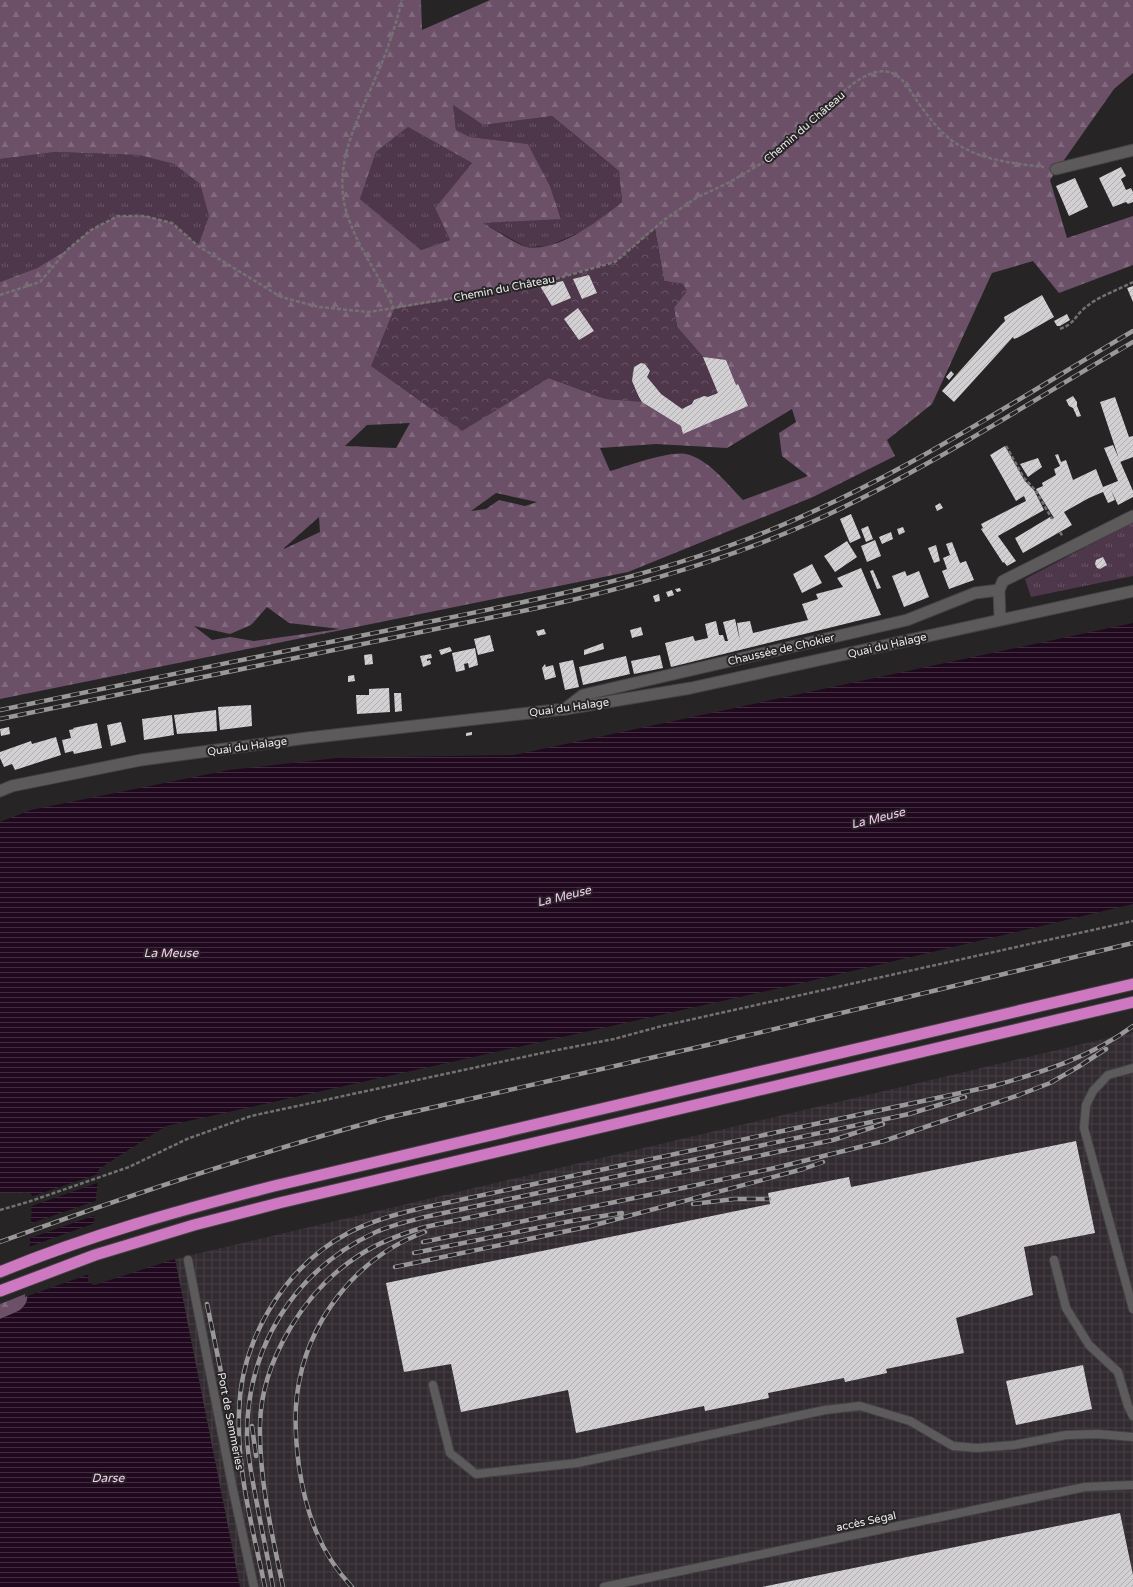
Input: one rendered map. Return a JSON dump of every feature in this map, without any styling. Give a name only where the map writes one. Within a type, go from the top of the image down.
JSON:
[{"type":"highway","points":[[0,1272],[25,1261],[96,1236],[192,1207],[274,1186],[1132,984]]},
{"type":"highway","points":[[0,1290],[94,1255],[194,1225],[279,1203],[1133,1002]]},
{"type":"main road","points":[[1056,169],[1133,150]]},
{"type":"main road","points":[[1000,619],[999,590],[1003,581],[1133,516]]},
{"type":"main road","name":"Chaussée de Chokier","points":[[565,709],[584,694],[907,620],[975,593],[999,590]]},
{"type":"main road","name":"Quai du Halage","points":[[0,791],[12,786],[141,760],[307,738],[565,709],[691,688],[1133,591]]},
{"type":"lane","points":[[1133,1068],[1108,1075],[1093,1091],[1086,1105],[1084,1128],[1133,1309]]},
{"type":"lane","name":"Port de Semmeries","points":[[188,1260],[233,1490],[254,1587]]},
{"type":"lane","points":[[1054,1260],[1066,1308],[1089,1345],[1118,1372],[1128,1406],[1133,1416]]},
{"type":"lane","points":[[433,1385],[450,1453],[476,1474],[577,1462],[825,1410],[860,1406],[910,1421],[953,1446],[977,1448],[1014,1445],[1066,1435],[1098,1434],[1133,1437]]},
{"type":"lane","name":"accès Ségal","points":[[604,1587],[1085,1487],[1133,1485]]},
{"type":"path","points":[[394,309],[388,294],[361,248],[347,216],[342,192],[344,158],[353,131],[379,70],[402,0]]},
{"type":"path","name":"Chemin du Château","points":[[0,296],[40,282],[67,250],[91,230],[118,216],[145,216],[172,223],[198,246],[281,297],[319,307],[369,312],[538,284],[615,262],[664,220],[696,198],[730,182],[768,160],[797,130],[854,83],[862,77],[876,71],[895,75],[904,82],[941,132],[964,148],[1015,164],[1056,169]]},
{"type":"path","points":[[1060,329],[1070,325],[1085,308],[1094,301],[1133,282]]},
{"type":"path","points":[[1006,446],[1024,478],[1036,491],[1052,519]]},
{"type":"path","points":[[0,1210],[28,1202],[129,1167],[187,1140],[251,1116],[542,1052],[614,1039],[670,1025],[1133,921]]},
{"type":"shaded area","points":[[1133,1032],[1133,1587],[0,1587],[0,1319],[21,1310],[27,1302],[32,1197],[31,1193],[0,1193],[0,1185],[166,1126],[99,1169],[88,1281],[94,1285],[175,1259]]},
{"type":"green space","points":[[0,0],[421,0],[422,30],[490,0],[1133,0],[1133,73],[1114,89],[1050,180],[1067,238],[1133,216],[1133,265],[1059,293],[1033,261],[992,273],[932,404],[887,440],[895,456],[813,497],[628,572],[0,699],[0,282],[37,268],[67,250],[91,230],[118,216],[145,216],[172,223],[198,246],[209,216],[200,184],[174,164],[139,155],[55,152],[0,159]],"holes":[[[453,105],[483,125],[552,116],[619,171],[622,202],[602,218],[578,234],[565,240],[552,245],[539,247],[523,246],[483,223],[561,219],[550,186],[528,144],[470,137],[456,130]],[[408,127],[472,163],[435,208],[450,240],[421,250],[360,199],[376,152]],[[655,229],[664,281],[683,284],[674,308],[677,327],[703,357],[706,396],[694,400],[692,403],[647,377],[650,371],[647,366],[641,363],[634,367],[633,377],[635,389],[642,401],[606,399],[549,378],[538,284],[615,262]],[[792,409],[796,422],[779,433],[782,456],[808,476],[743,500],[705,463],[690,455],[683,453],[663,456],[610,471],[600,448],[656,444],[727,448]],[[410,423],[396,448],[345,446],[367,425]],[[496,493],[537,502],[525,506],[499,500],[486,509],[471,511]],[[319,517],[320,532],[284,548]],[[267,607],[289,623],[340,629],[254,641],[230,637],[212,640],[194,626],[230,634],[251,625]]]},
{"type":"green space","points":[[453,105],[483,125],[552,116],[619,171],[622,202],[589,228],[549,246],[526,247],[483,223],[561,218],[550,186],[528,144],[470,137],[456,130]]},
{"type":"green space","points":[[408,127],[472,163],[435,208],[450,240],[421,250],[360,199],[376,152]]},
{"type":"green space","points":[[55,152],[139,155],[174,164],[200,184],[209,216],[198,246],[172,223],[91,230],[67,250],[37,268],[0,282],[0,159]]},
{"type":"green space","points":[[655,229],[664,281],[683,284],[687,291],[674,308],[677,327],[703,357],[718,393],[694,400],[692,404],[682,409],[661,394],[647,377],[650,371],[646,365],[641,363],[634,367],[633,377],[635,390],[642,402],[606,399],[549,378],[462,431],[371,366],[394,309],[538,284],[615,262]]},
{"type":"green space","points":[[1133,522],[1133,576],[1031,597],[1025,579]]},
{"type":"green space","points":[[28,1293],[23,1307],[0,1319],[0,1304]]},
{"type":"water","name":"La Meuse","points":[[1133,623],[1133,904],[789,986],[166,1126],[99,1169],[88,1281],[94,1285],[175,1259],[240,1587],[0,1587],[0,1319],[21,1310],[27,1302],[32,1197],[31,1193],[29,1192],[0,1193],[0,822],[31,810],[229,770],[337,758],[514,755]]},
{"type":"pier","points":[[101,1173],[100,1182],[29,1207],[30,1197]]},
{"type":"pier","points":[[98,1200],[96,1215],[28,1239],[29,1224]]},
{"type":"pier","points":[[95,1223],[90,1274],[25,1297],[28,1247]]},
{"type":"building","points":[[1121,167],[1126,176],[1121,179],[1126,190],[1131,188],[1133,192],[1133,202],[1128,204],[1126,202],[1113,207],[1099,178]]},
{"type":"building","points":[[1075,178],[1088,207],[1069,216],[1056,186]]},
{"type":"building","points":[[589,275],[597,293],[582,299],[573,279]]},
{"type":"building","points":[[563,281],[571,298],[552,306],[540,286]]},
{"type":"building","points":[[1133,286],[1133,302],[1127,288]]},
{"type":"building","points":[[1042,295],[1054,317],[1019,337],[1014,339],[1013,337],[954,402],[942,391],[1005,321],[1004,317]]},
{"type":"building","points":[[578,308],[594,331],[579,340],[564,319]]},
{"type":"building","points":[[1067,314],[1070,320],[1060,326],[1057,326],[1054,321]]},
{"type":"building","points":[[703,357],[726,360],[736,385],[738,384],[748,406],[683,434],[681,426],[642,402],[632,381],[634,367],[641,363],[645,364],[650,371],[647,377],[661,394],[682,409],[692,404],[694,400],[718,393]]},
{"type":"building","points":[[951,371],[954,374],[949,380],[946,377]]},
{"type":"building","points":[[1073,396],[1077,402],[1081,416],[1077,417],[1073,408],[1069,406],[1066,400]]},
{"type":"building","points":[[1115,397],[1129,437],[1133,436],[1133,457],[1120,462],[1100,402]]},
{"type":"building","points":[[1113,445],[1133,491],[1133,497],[1118,505],[1111,490],[1115,500],[1108,503],[1103,492],[1089,498],[1064,512],[1072,525],[1023,553],[1015,538],[1050,517],[1051,519],[1054,518],[1036,489],[1043,486],[1042,483],[1056,475],[1054,469],[1060,466],[1055,455],[1058,454],[1061,462],[1066,460],[1073,480],[1096,469],[1103,487],[1118,481],[1104,448]]},
{"type":"building","points":[[1005,446],[1025,481],[1034,490],[1044,510],[998,536],[1016,561],[1007,566],[1004,562],[1003,563],[981,529],[983,528],[981,524],[1026,501],[1024,496],[1016,501],[990,455]]},
{"type":"building","points":[[1038,458],[1042,467],[1028,477],[1020,464]]},
{"type":"building","points":[[940,503],[943,508],[937,511],[935,506]]},
{"type":"building","points":[[851,514],[861,538],[850,543],[840,519]]},
{"type":"building","points":[[868,526],[873,539],[866,542],[861,529]]},
{"type":"building","points":[[903,527],[905,532],[899,535],[897,529]]},
{"type":"building","points":[[891,532],[893,539],[882,544],[879,537]]},
{"type":"building","points":[[875,540],[881,556],[867,562],[861,546]]},
{"type":"building","points":[[847,541],[857,557],[835,572],[824,556]]},
{"type":"building","points":[[952,542],[960,563],[966,561],[974,580],[949,589],[942,571],[947,569],[943,558],[950,555],[946,544]]},
{"type":"building","points":[[936,545],[940,561],[934,563],[928,548]]},
{"type":"building","points":[[1103,557],[1107,565],[1100,569],[1097,568],[1095,564],[1096,560]]},
{"type":"building","points":[[812,564],[822,583],[802,593],[793,574]]},
{"type":"building","points":[[861,568],[881,615],[671,667],[665,643],[693,636],[695,641],[708,638],[705,624],[716,621],[719,635],[723,635],[725,641],[728,641],[723,622],[735,619],[740,641],[737,623],[750,621],[753,633],[808,620],[802,604],[818,599],[816,594],[843,587],[837,578]]},
{"type":"building","points":[[873,570],[881,588],[877,589],[870,571]]},
{"type":"building","points":[[905,571],[907,576],[919,571],[929,597],[904,607],[892,576]]},
{"type":"building","points":[[680,588],[681,591],[677,592],[675,589]]},
{"type":"building","points":[[672,590],[674,595],[668,597],[666,592]]},
{"type":"building","points":[[659,594],[660,601],[655,602],[653,596]]},
{"type":"building","points":[[641,627],[643,635],[632,638],[630,630]]},
{"type":"building","points":[[544,629],[546,634],[538,636],[536,631]]},
{"type":"building","points":[[490,635],[494,651],[478,655],[474,639]]},
{"type":"building","points":[[603,643],[604,649],[584,655],[584,650]]},
{"type":"building","points":[[450,647],[452,651],[441,655],[439,650]]},
{"type":"building","points":[[475,648],[478,665],[469,668],[468,663],[464,664],[465,670],[456,672],[452,653]]},
{"type":"building","points":[[372,654],[373,664],[365,665],[364,655]]},
{"type":"building","points":[[431,654],[432,658],[427,659],[427,661],[430,660],[431,664],[423,667],[420,656]]},
{"type":"building","points":[[660,655],[663,668],[634,674],[631,661]]},
{"type":"building","points":[[626,656],[630,674],[583,685],[579,667]]},
{"type":"building","points":[[573,660],[579,687],[565,690],[559,663]]},
{"type":"building","points":[[545,664],[546,667],[553,665],[556,677],[545,680],[542,668]]},
{"type":"building","points":[[354,675],[355,681],[348,682],[348,676]]},
{"type":"building","points":[[389,688],[390,712],[357,714],[356,695],[369,695],[369,689]]},
{"type":"building","points":[[394,693],[401,693],[402,711],[395,712]]},
{"type":"building","points":[[251,705],[252,726],[220,730],[218,707]]},
{"type":"building","points":[[216,710],[217,731],[177,734],[174,715]]},
{"type":"building","points":[[172,715],[174,735],[144,740],[142,719]]},
{"type":"building","points":[[121,722],[126,742],[111,746],[107,725]]},
{"type":"building","points":[[97,723],[102,748],[74,754],[73,751],[65,753],[62,740],[71,738],[69,730]]},
{"type":"building","points":[[9,727],[10,734],[1,736],[0,729]]},
{"type":"building","points":[[472,732],[472,735],[466,736],[466,733]]},
{"type":"building","points":[[56,737],[61,755],[15,770],[12,764],[4,767],[0,758],[0,752],[31,741],[32,744]]},
{"type":"building","points":[[1076,1141],[1095,1233],[1024,1247],[1033,1295],[956,1318],[964,1353],[886,1369],[887,1373],[845,1382],[844,1378],[768,1393],[769,1398],[705,1411],[704,1406],[576,1433],[568,1390],[461,1412],[451,1364],[404,1372],[386,1283],[770,1204],[768,1193],[849,1177],[851,1187]]},
{"type":"building","points":[[1083,1365],[1092,1409],[1016,1425],[1006,1381]]},
{"type":"building","points":[[1120,1513],[1133,1575],[1133,1587],[762,1587]]},
{"type":"railway","points":[[0,710],[535,600],[622,579],[708,553],[750,538],[800,517],[850,494],[898,469],[946,443],[1133,331]]},
{"type":"railway","points":[[0,719],[537,608],[643,582],[712,561],[747,549],[814,521],[896,481],[976,436],[1133,342]]},
{"type":"railway","points":[[0,1242],[192,1176],[337,1131],[386,1118],[712,1044],[1133,943]]},
{"type":"railway","points":[[265,1587],[243,1479],[239,1436],[241,1387],[247,1360],[257,1334],[270,1309],[285,1286],[304,1266],[325,1248],[348,1233],[384,1218],[412,1210],[993,1086],[1048,1069],[1083,1055],[1117,1037],[1133,1026]]},
{"type":"railway","points":[[423,1242],[779,1167],[884,1141],[1050,1083],[1106,1049]]},
{"type":"railway","points":[[273,1587],[252,1479],[247,1438],[249,1405],[255,1373],[266,1343],[280,1316],[299,1290],[321,1268],[347,1248],[376,1232],[400,1223],[909,1114],[965,1097]]},
{"type":"railway","points":[[283,1587],[264,1486],[260,1446],[262,1401],[268,1376],[277,1352],[290,1329],[320,1288],[339,1270],[358,1256],[374,1247],[425,1227],[833,1140],[883,1124]]},
{"type":"railway","points":[[395,1267],[591,1226],[803,1169],[823,1162]]},
{"type":"railway","points":[[693,1204],[734,1199],[769,1199]]},
{"type":"railway","points":[[414,1253],[571,1221],[622,1213]]},
{"type":"railway","points":[[352,1587],[331,1560],[316,1532],[310,1516],[302,1484],[297,1449],[296,1422],[296,1404],[302,1368],[311,1342],[323,1318],[338,1296],[357,1275],[377,1258],[400,1243],[425,1232]]},
{"type":"railway","points":[[207,1304],[236,1445]]},
{"type":"railway","points":[[252,1426],[256,1456]]},
{"type":"water label","name":"Darse","points":[[108,1478]]}]
